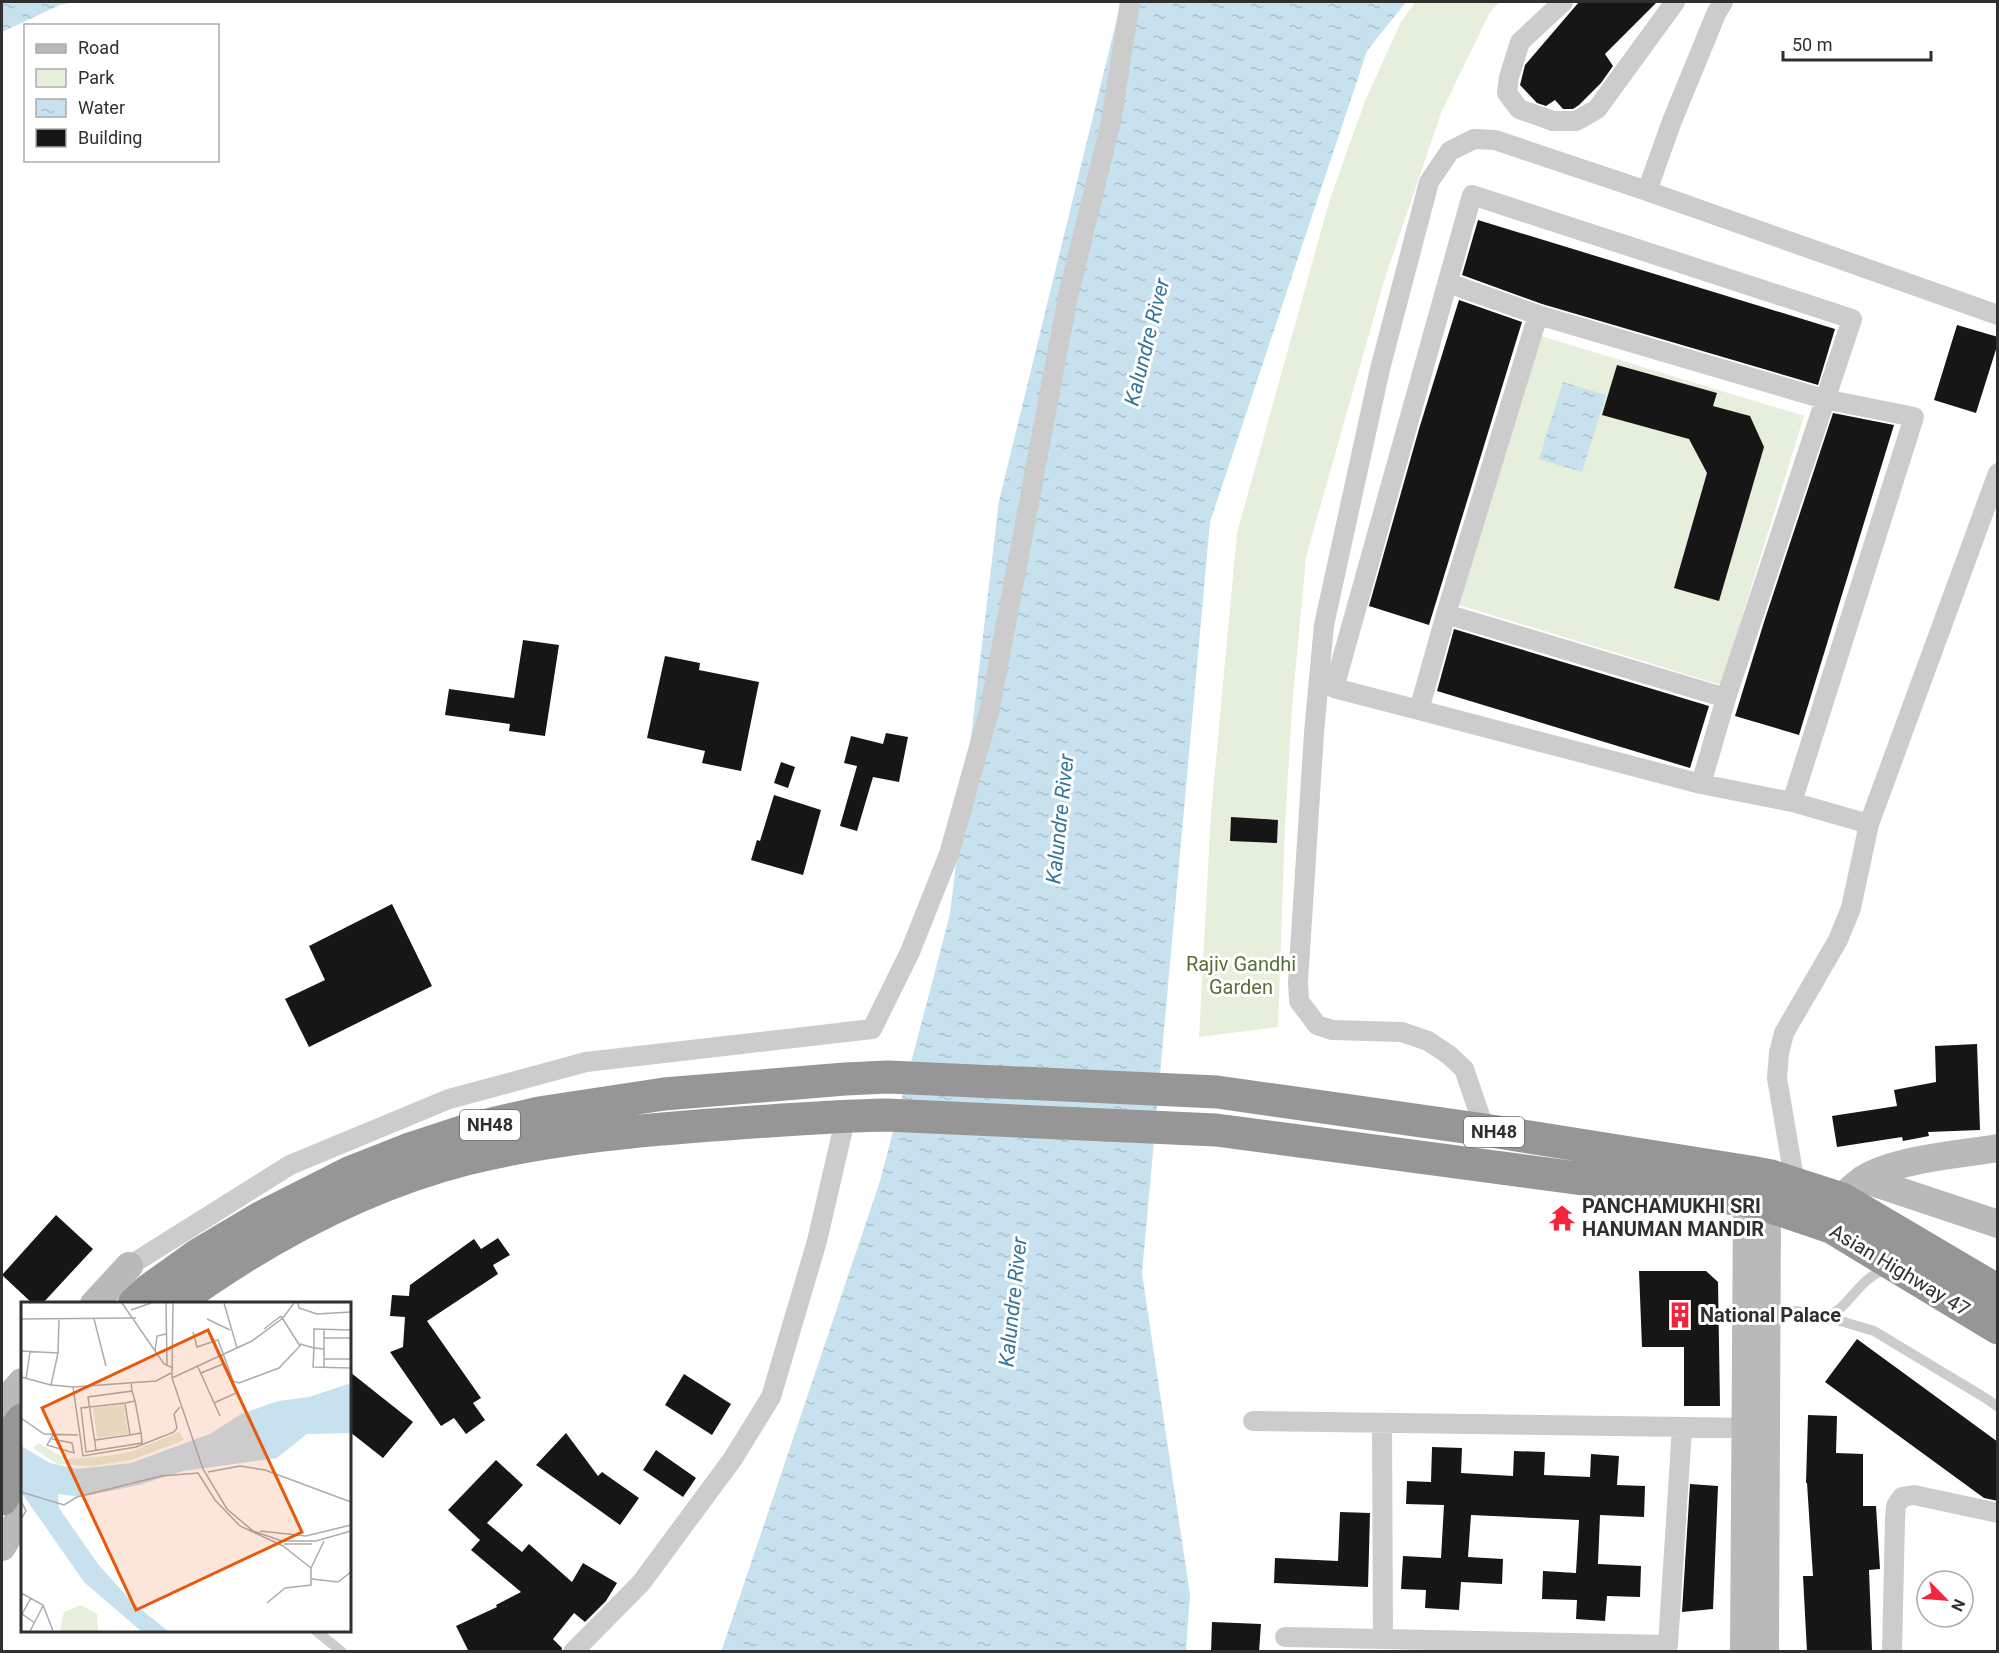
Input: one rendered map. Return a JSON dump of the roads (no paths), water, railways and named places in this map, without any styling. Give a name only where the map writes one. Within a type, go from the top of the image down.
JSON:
[{"type":"highway","name":"NH48","points":[[136,1302],[198,1255],[262,1217],[351,1172],[407,1150],[474,1128],[539,1113],[664,1094],[888,1077],[1217,1092],[1485,1130],[1766,1187]]},
{"type":"highway","name":"NH48","points":[[177,1302],[280,1235],[360,1196],[412,1176],[465,1160],[539,1143],[609,1133],[886,1115],[1216,1130],[1766,1187]]},
{"type":"highway","name":"Asian Highway 47","points":[[1766,1187],[1842,1201],[1998,1291]]},
{"type":"highway","name":"Asian Highway 47","points":[[1842,1201],[1832,1227],[1995,1326]]},
{"type":"highway","points":[[2,1449],[21,1421]]},
{"type":"highway","points":[[2,1499],[21,1468]]},
{"type":"street","points":[[96,1302],[129,1266],[290,1165],[449,1099],[586,1062],[872,1029],[910,952],[949,854],[990,708],[1068,296],[1111,122],[1130,2]]},
{"type":"street","points":[[1563,2],[1520,42],[1507,93],[1519,109],[1553,121],[1576,121],[1597,109],[1675,2]]},
{"type":"street","points":[[1647,191],[1672,120],[1716,14],[1724,2]]},
{"type":"street","points":[[1485,1130],[1464,1069],[1449,1054],[1428,1041],[1402,1032],[1332,1030],[1317,1025],[1299,1001],[1298,982],[1313,756],[1324,625],[1380,369],[1429,182],[1450,151],[1474,139],[1494,140],[1647,191],[1998,315]]},
{"type":"street","points":[[1701,784],[1726,698],[1852,320],[1472,195],[1334,688],[1701,784],[1792,802],[1869,824]]},
{"type":"street","points":[[1448,283],[1538,315],[1824,399],[1914,417],[1792,802]]},
{"type":"street","points":[[1419,710],[1446,614],[1538,315]]},
{"type":"street","points":[[1744,1652],[1766,1187],[1779,1053],[1784,1033],[1838,940],[1851,908],[1869,824],[1998,473]]},
{"type":"street","points":[[1446,614],[1726,698]]},
{"type":"street","points":[[573,1652],[641,1583],[732,1460],[771,1397],[817,1241],[846,1116]]},
{"type":"street","points":[[1842,1201],[1892,1166],[1998,1148]]},
{"type":"street","points":[[1765,1652],[1755,1428],[1766,1312],[1766,1187]]},
{"type":"street","points":[[1842,1201],[1998,1224]]},
{"type":"street","points":[[2,1405],[21,1383]]},
{"type":"street","points":[[1253,1421],[1755,1428]]},
{"type":"street","points":[[1382,1423],[1383,1639]]},
{"type":"street","points":[[1285,1637],[1668,1645],[1682,1428]]},
{"type":"street","points":[[1892,1652],[1895,1519],[1896,1506],[1902,1497],[1914,1495],[1998,1513]]},
{"type":"street","points":[[2,1547],[21,1517]]},
{"type":"lane","points":[[1827,1317],[1843,1307],[1860,1285],[1874,1273],[1896,1266]]},
{"type":"lane","points":[[1766,1312],[1795,1311],[1827,1317],[1874,1331],[1998,1407]]},
{"type":"lane","points":[[317,1632],[342,1652]]},
{"type":"water","points":[[2,2],[74,2],[60,5],[2,32]]},
{"type":"water","name":"Kalundre River","points":[[1121,2],[1406,2],[1367,51],[1210,522],[1142,1273],[1190,1595],[1186,1651],[721,1652],[880,1181],[950,914],[999,501]]},
{"type":"water","points":[[1563,382],[1606,395],[1582,472],[1539,459]]},
{"type":"place","name":"PANCHAMUKHI SRI HANUMAN MANDIR","points":[[1562,1218]]},
{"type":"place","name":"National Palace","points":[[1680,1315]]},
{"type":"park label","name":"Rajiv Gandhi Garden","points":[[1241,976]]}]
